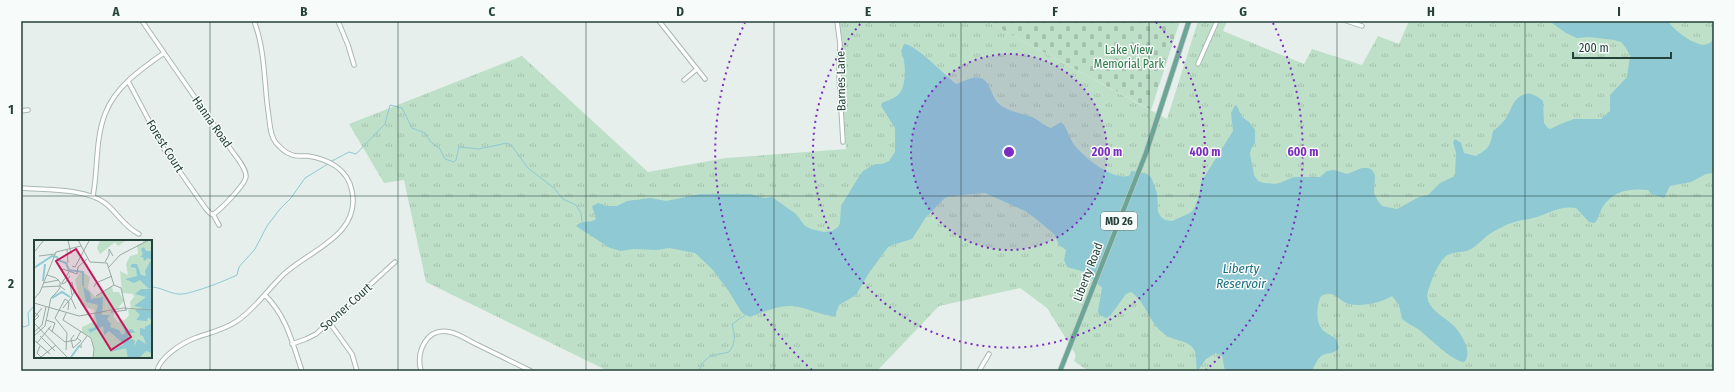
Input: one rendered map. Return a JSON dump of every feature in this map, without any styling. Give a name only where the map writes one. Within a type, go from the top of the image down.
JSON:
[{"type":"main road","name":"Liberty Road","points":[[1060,371],[1146,153],[1189,21]]},
{"type":"street","name":"Hanna Road","points":[[142,21],[246,173],[246,178],[239,188],[220,209],[213,214]]},
{"type":"street","points":[[157,371],[158,366],[163,360],[193,338],[218,331],[236,322],[293,267],[337,236],[349,220],[353,206],[352,190],[345,173],[325,160],[289,154],[282,149],[272,136],[262,59],[258,34],[254,21]]},
{"type":"street","points":[[338,21],[354,65]]},
{"type":"street","points":[[660,21],[705,79]]},
{"type":"street","name":"Barnes Lane","points":[[837,21],[840,44],[839,74],[843,142]]},
{"type":"street","points":[[1198,64],[1217,21]]},
{"type":"street","points":[[1347,21],[1362,26]]},
{"type":"street","points":[[93,196],[96,180],[99,142],[104,115],[116,94],[128,81],[164,53]]},
{"type":"street","points":[[684,80],[697,69]]},
{"type":"street","name":"Forest Court","points":[[128,81],[164,149],[206,209],[213,214]]},
{"type":"street","points":[[21,111],[28,110]]},
{"type":"street","points":[[21,188],[93,196],[111,208],[130,228],[139,234]]},
{"type":"street","points":[[213,214],[219,225]]},
{"type":"street","name":"Sooner Court","points":[[292,344],[311,337],[330,322],[395,262]]},
{"type":"street","points":[[265,295],[285,320],[302,371]]},
{"type":"street","points":[[330,322],[352,354],[358,371]]},
{"type":"street","points":[[421,371],[419,359],[421,347],[430,337],[444,332],[450,332],[531,371]]},
{"type":"street","points":[[979,371],[989,354]]},
{"type":"green space","points":[[838,21],[986,21],[1167,119],[1198,21],[1227,21],[1223,31],[1304,64],[1312,49],[1362,65],[1378,36],[1399,44],[1409,21],[1714,21],[1714,371],[1088,371],[1074,361],[1076,355],[1047,308],[1020,288],[939,306],[877,371],[608,371],[426,282],[404,180],[384,183],[349,124],[522,56],[648,172],[726,158],[846,149]]},
{"type":"green space","name":"Lake View Memorial Park","points":[[986,21],[1180,21],[1151,110]]},
{"type":"water","name":"Liberty Reservoir","points":[[1549,21],[1668,21],[1680,34],[1699,44],[1709,44],[1714,39],[1714,173],[1706,174],[1691,182],[1670,186],[1664,198],[1651,194],[1648,190],[1627,190],[1621,192],[1605,204],[1594,223],[1589,222],[1576,208],[1570,207],[1559,209],[1531,219],[1522,220],[1504,226],[1485,237],[1472,249],[1452,253],[1446,256],[1435,272],[1427,297],[1436,312],[1451,323],[1461,335],[1466,344],[1467,350],[1466,359],[1464,362],[1453,358],[1418,329],[1402,319],[1399,305],[1392,296],[1382,301],[1366,305],[1354,305],[1346,303],[1334,295],[1326,294],[1321,296],[1319,300],[1317,315],[1319,325],[1325,332],[1336,339],[1339,348],[1332,353],[1321,356],[1312,371],[1225,371],[1222,356],[1216,353],[1206,359],[1199,369],[1197,369],[1196,356],[1193,348],[1186,343],[1166,336],[1154,323],[1140,301],[1131,292],[1126,294],[1110,316],[1106,318],[1099,315],[1098,311],[1102,288],[1085,272],[1067,267],[1064,260],[1066,250],[1059,245],[1054,234],[1025,211],[985,193],[951,196],[945,198],[926,217],[912,239],[888,247],[869,273],[856,295],[839,305],[835,316],[824,315],[803,308],[787,306],[771,309],[750,317],[742,313],[728,290],[712,269],[695,253],[669,248],[657,250],[633,249],[621,251],[610,248],[576,226],[578,224],[596,219],[592,206],[598,203],[606,206],[617,206],[627,201],[650,198],[666,201],[700,194],[751,194],[764,198],[772,197],[796,214],[805,226],[811,229],[824,232],[832,231],[838,227],[840,223],[841,206],[863,171],[875,164],[882,164],[889,161],[895,152],[895,128],[881,106],[882,103],[897,96],[902,90],[905,72],[904,60],[901,51],[904,44],[909,45],[922,54],[956,84],[971,78],[983,79],[998,103],[1002,106],[1032,117],[1051,128],[1061,122],[1079,151],[1100,168],[1124,177],[1130,175],[1131,171],[1144,173],[1151,177],[1157,193],[1158,212],[1165,220],[1172,221],[1190,213],[1194,209],[1199,196],[1201,182],[1233,131],[1231,113],[1235,105],[1237,106],[1242,117],[1249,122],[1255,130],[1255,143],[1250,154],[1254,175],[1258,181],[1277,184],[1294,177],[1320,177],[1327,171],[1334,170],[1347,174],[1362,168],[1368,168],[1372,170],[1375,175],[1374,193],[1378,201],[1382,206],[1397,209],[1419,197],[1428,195],[1440,183],[1455,176],[1456,153],[1453,142],[1455,139],[1461,143],[1464,153],[1476,156],[1487,149],[1493,131],[1505,120],[1515,101],[1522,95],[1533,95],[1543,101],[1544,123],[1550,129],[1574,119],[1601,119],[1610,111],[1610,95],[1627,77],[1630,56],[1626,48],[1621,42],[1614,40],[1589,37],[1577,38],[1566,33]]},
{"type":"waterway","points":[[330,162],[349,152],[356,154],[385,124],[390,105],[402,108],[412,128],[425,133],[430,141],[440,149],[445,159],[454,162],[456,160],[459,147],[479,149],[507,143],[512,146],[528,168],[554,188],[563,199],[576,205],[581,213],[582,221]]},
{"type":"waterway","points":[[152,287],[183,294],[190,293],[237,275],[239,267],[255,249],[267,226],[291,198],[305,178],[328,164]]},
{"type":"waterway","points":[[21,325],[24,327],[29,325],[28,313],[34,306]]},
{"type":"waterway","points":[[699,370],[705,361],[711,356],[729,352],[733,345],[734,339],[732,324],[745,315]]}]
